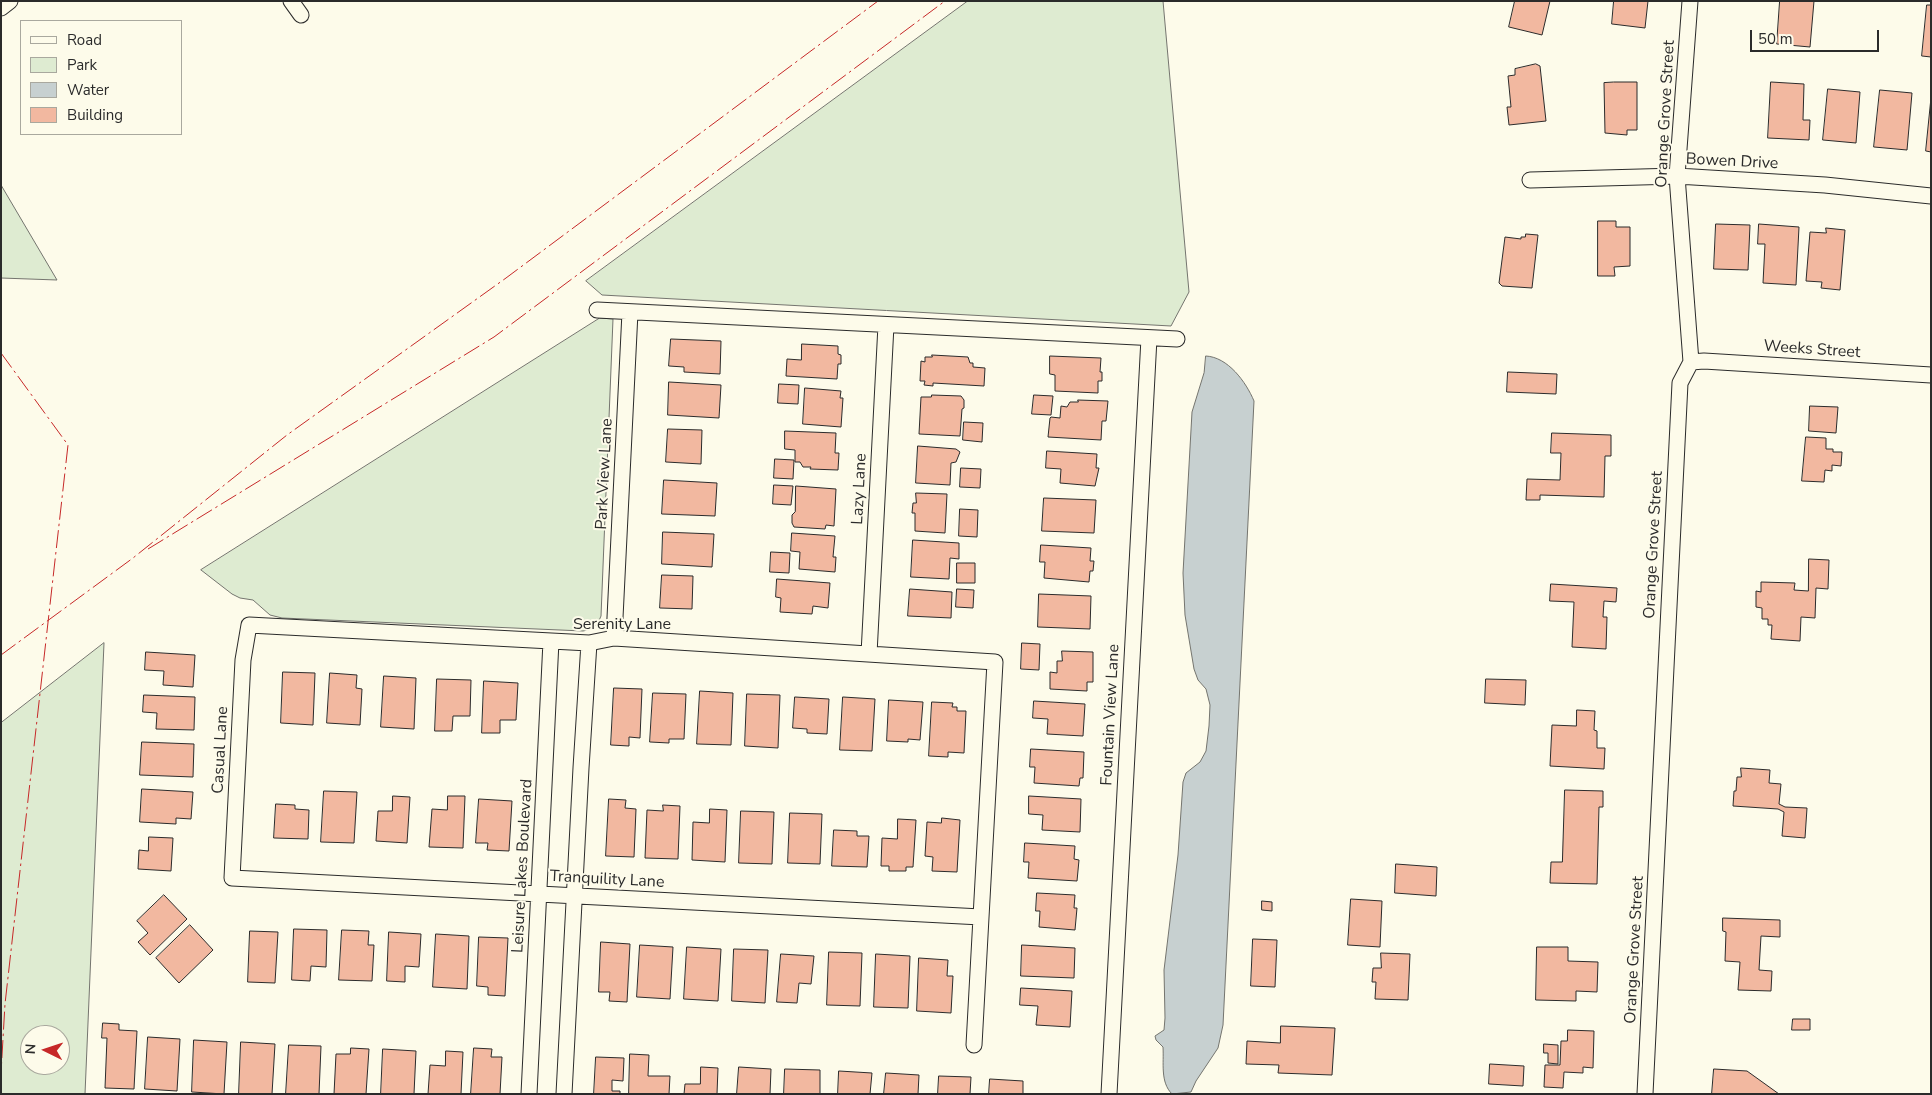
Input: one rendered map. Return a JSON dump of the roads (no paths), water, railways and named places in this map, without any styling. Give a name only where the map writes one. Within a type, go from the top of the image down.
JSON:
[{"type":"street","points":[[1,8],[10,1]]},
{"type":"street","points":[[291,1],[301,15]]},
{"type":"street","name":"Orange Grove Street","points":[[1645,1094],[1679,391],[1680,383],[1691,362],[1677,176],[1690,1]]},
{"type":"street","name":"Bowen Drive","points":[[1530,180],[1677,176],[1825,185],[1931,196]]},
{"type":"street","points":[[597,310],[1177,340]]},
{"type":"street","name":"Park View Lane","points":[[614,638],[630,312]]},
{"type":"street","name":"Lazy Lane","points":[[869,654],[886,325]]},
{"type":"street","name":"Fountain View Lane","points":[[1109,1094],[1149,338]]},
{"type":"street","name":"Weeks Street","points":[[1691,362],[1704,360],[1931,375]]},
{"type":"street","name":"Serenity Lane","points":[[249,625],[589,644],[614,638],[995,662],[981,917]]},
{"type":"street","name":"Casual Lane","points":[[232,878],[243,660],[249,625]]},
{"type":"street","name":"Leisure Lakes Boulevard","points":[[529,1094],[552,641]]},
{"type":"street","points":[[564,1094],[589,644]]},
{"type":"street","name":"Tranquility Lane","points":[[232,878],[981,917]]},
{"type":"street","points":[[974,1045],[981,917]]},
{"type":"water","points":[[1206,356],[1214,357],[1229,366],[1246,386],[1254,401],[1223,1025],[1218,1048],[1191,1092],[1172,1094],[1164,1078],[1163,1047],[1156,1040],[1155,1036],[1164,1030],[1164,970],[1178,855],[1183,782],[1186,773],[1200,762],[1206,751],[1210,705],[1206,689],[1198,680],[1194,669],[1185,615],[1183,573],[1192,412],[1204,373]]}]
